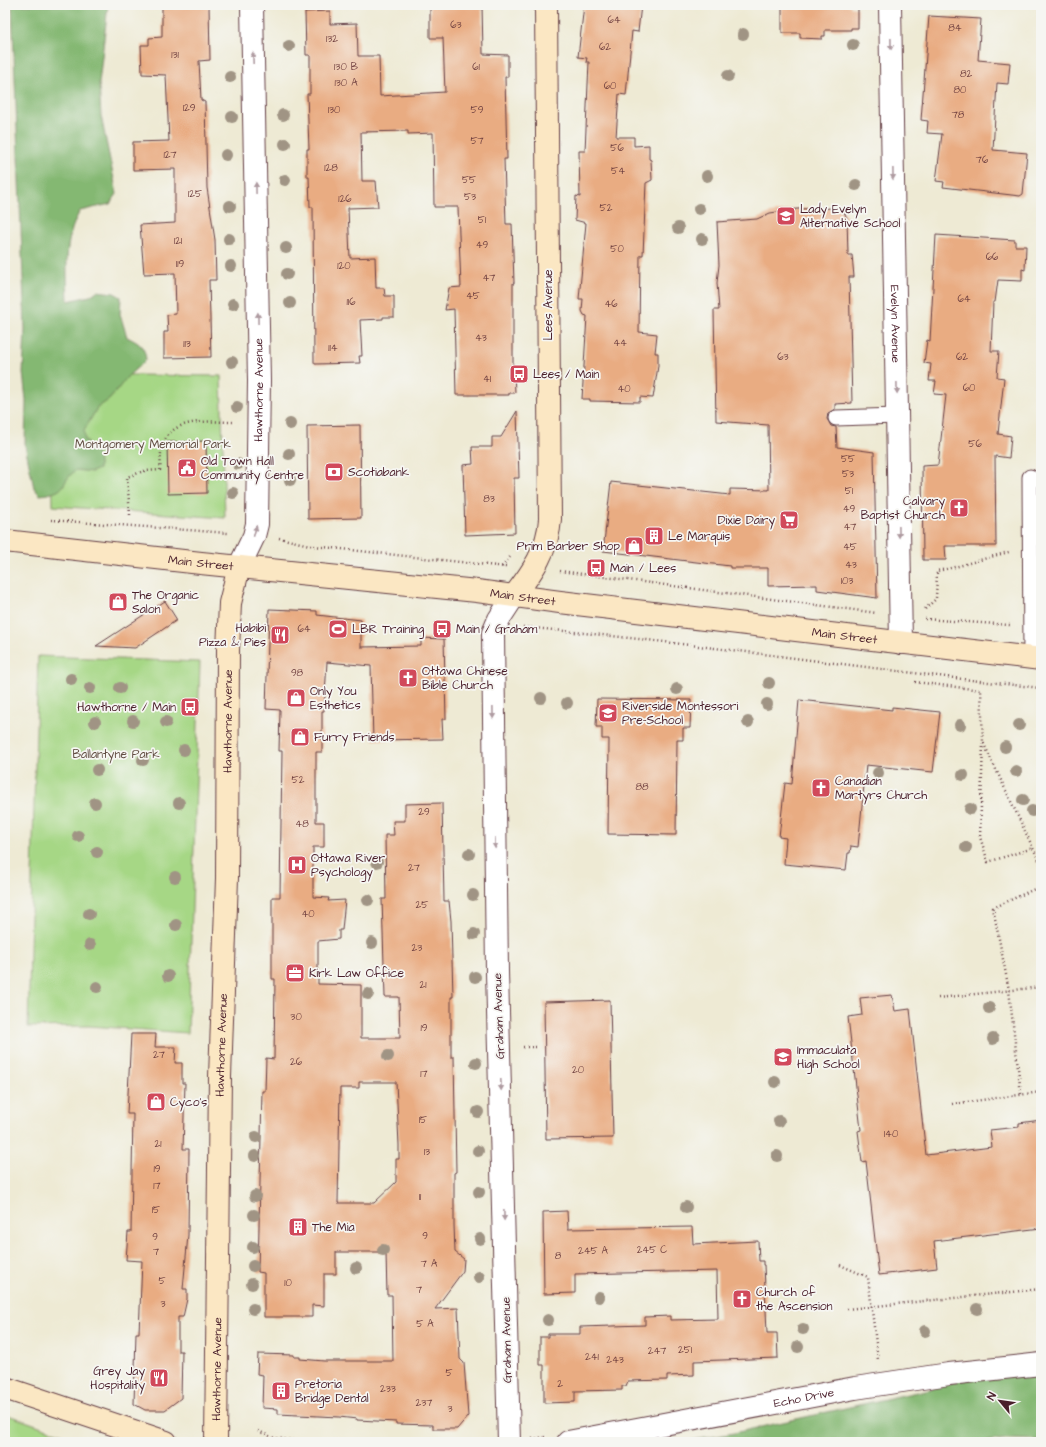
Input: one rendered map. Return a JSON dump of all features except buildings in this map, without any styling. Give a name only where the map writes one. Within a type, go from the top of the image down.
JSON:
[{"type":"main road","name":"Lees Avenue","points":[[514,596],[534,569],[547,542],[550,519],[546,5]]},
{"type":"main road","name":"Main Street","points":[[5,541],[239,567],[447,587],[1036,659]]},
{"type":"main road","name":"Hawthorne Avenue","points":[[216,1442],[220,1077],[227,878],[228,650],[230,603],[239,567]]},
{"type":"main road","points":[[5,1388],[166,1442]]},
{"type":"street","name":"Hawthorne Avenue","points":[[239,567],[254,536],[257,516],[259,381],[252,5]]},
{"type":"street","name":"Evelyn Avenue","points":[[890,5],[901,643]]},
{"type":"street","name":"Graham Avenue","points":[[509,1442],[497,972],[493,633],[499,619],[514,596]]},
{"type":"street","name":"Echo Drive","points":[[568,1442],[855,1388],[949,1374],[1041,1364]]},
{"type":"lane","points":[[836,418],[897,416]]},
{"type":"lane","points":[[1030,477],[1032,626],[1036,659]]},
{"type":"path","points":[[130,515],[127,477],[144,471],[160,470],[162,447],[169,432],[182,424],[236,422]]},
{"type":"path","points":[[925,609],[936,599],[937,571],[964,566],[983,558],[1030,547]]},
{"type":"path","points":[[534,569],[586,574],[871,612]]},
{"type":"path","points":[[930,619],[1032,626]]},
{"type":"path","points":[[521,627],[738,650],[874,669],[1041,688]]},
{"type":"path","points":[[915,682],[981,690],[983,742],[980,837],[988,862],[1033,848]]},
{"type":"path","points":[[983,742],[1041,866]]},
{"type":"path","points":[[1021,1094],[1009,990],[994,908],[1041,886]]},
{"type":"path","points":[[938,998],[1041,987]]},
{"type":"path","points":[[518,1048],[540,1047]]},
{"type":"path","points":[[952,1104],[1041,1092]]},
{"type":"path","points":[[840,1265],[868,1277],[878,1361]]},
{"type":"path","points":[[847,1309],[1041,1290]]},
{"type":"path","points":[[258,1431],[274,1438],[310,1442]]},
{"type":"green space","points":[[12,5],[108,5],[99,83],[101,116],[117,194],[110,204],[80,211],[68,244],[68,301],[90,296],[97,291],[114,293],[121,297],[120,314],[127,337],[135,341],[143,348],[146,360],[128,376],[110,399],[97,408],[84,431],[85,440],[92,446],[98,456],[99,469],[92,472],[76,470],[56,492],[40,495],[34,488],[25,445],[26,400],[23,373],[25,329]]},
{"type":"green space","name":"Montgomery Memorial Park","points":[[50,374],[221,376],[225,518],[53,506]]},
{"type":"green space","name":"Ballantyne Park","points":[[38,656],[200,662],[188,1033],[89,1026],[28,1027]]},
{"type":"green space","points":[[1041,1370],[1041,1440],[1006,1439],[981,1442],[681,1442],[734,1433],[930,1389],[985,1373]]},
{"type":"green space","points":[[5,1414],[85,1442],[6,1442]]},
{"type":"place","name":"Lady Evelyn Alternative School","points":[[786,216]]},
{"type":"place","name":"Lees / Main","points":[[519,374]]},
{"type":"place","name":"Old Town Hall Community Centre","points":[[187,468]]},
{"type":"place","name":"Scotiabank","points":[[334,472]]},
{"type":"place","name":"Calvary Baptist Church","points":[[959,508]]},
{"type":"place","name":"Dixie Dairy","points":[[789,520]]},
{"type":"place","name":"Le Marquis","points":[[654,536]]},
{"type":"place","name":"Prim Barber Shop","points":[[634,546]]},
{"type":"place","name":"Main / Lees","points":[[596,568]]},
{"type":"place","name":"The Organic Salon","points":[[118,602]]},
{"type":"place","name":"LBR Training","points":[[338,629]]},
{"type":"place","name":"Main / Graham","points":[[442,629]]},
{"type":"place","name":"Habibi Pizza & Pies","points":[[280,635]]},
{"type":"place","name":"Ottawa Chinese Bible Church","points":[[408,678]]},
{"type":"place","name":"Only You Esthetics","points":[[296,698]]},
{"type":"place","name":"Hawthorne / Main","points":[[190,707]]},
{"type":"place","name":"Riverside Montessori Pre-School","points":[[608,713]]},
{"type":"place","name":"Furry Friends","points":[[300,737]]},
{"type":"place","name":"Canadian Martyrs Church","points":[[821,788]]},
{"type":"place","name":"Ottawa River Psychology","points":[[297,865]]},
{"type":"place","name":"Kirk Law Office","points":[[295,973]]},
{"type":"place","name":"Immaculata High School","points":[[783,1057]]},
{"type":"place","name":"Cyco’s","points":[[156,1102]]},
{"type":"place","name":"The Mia","points":[[298,1227]]},
{"type":"place","name":"Church of the Ascension","points":[[742,1299]]},
{"type":"place","name":"Grey Jay Hospitality","points":[[159,1378]]},
{"type":"place","name":"Pretoria Bridge Dental","points":[[281,1391]]}]
